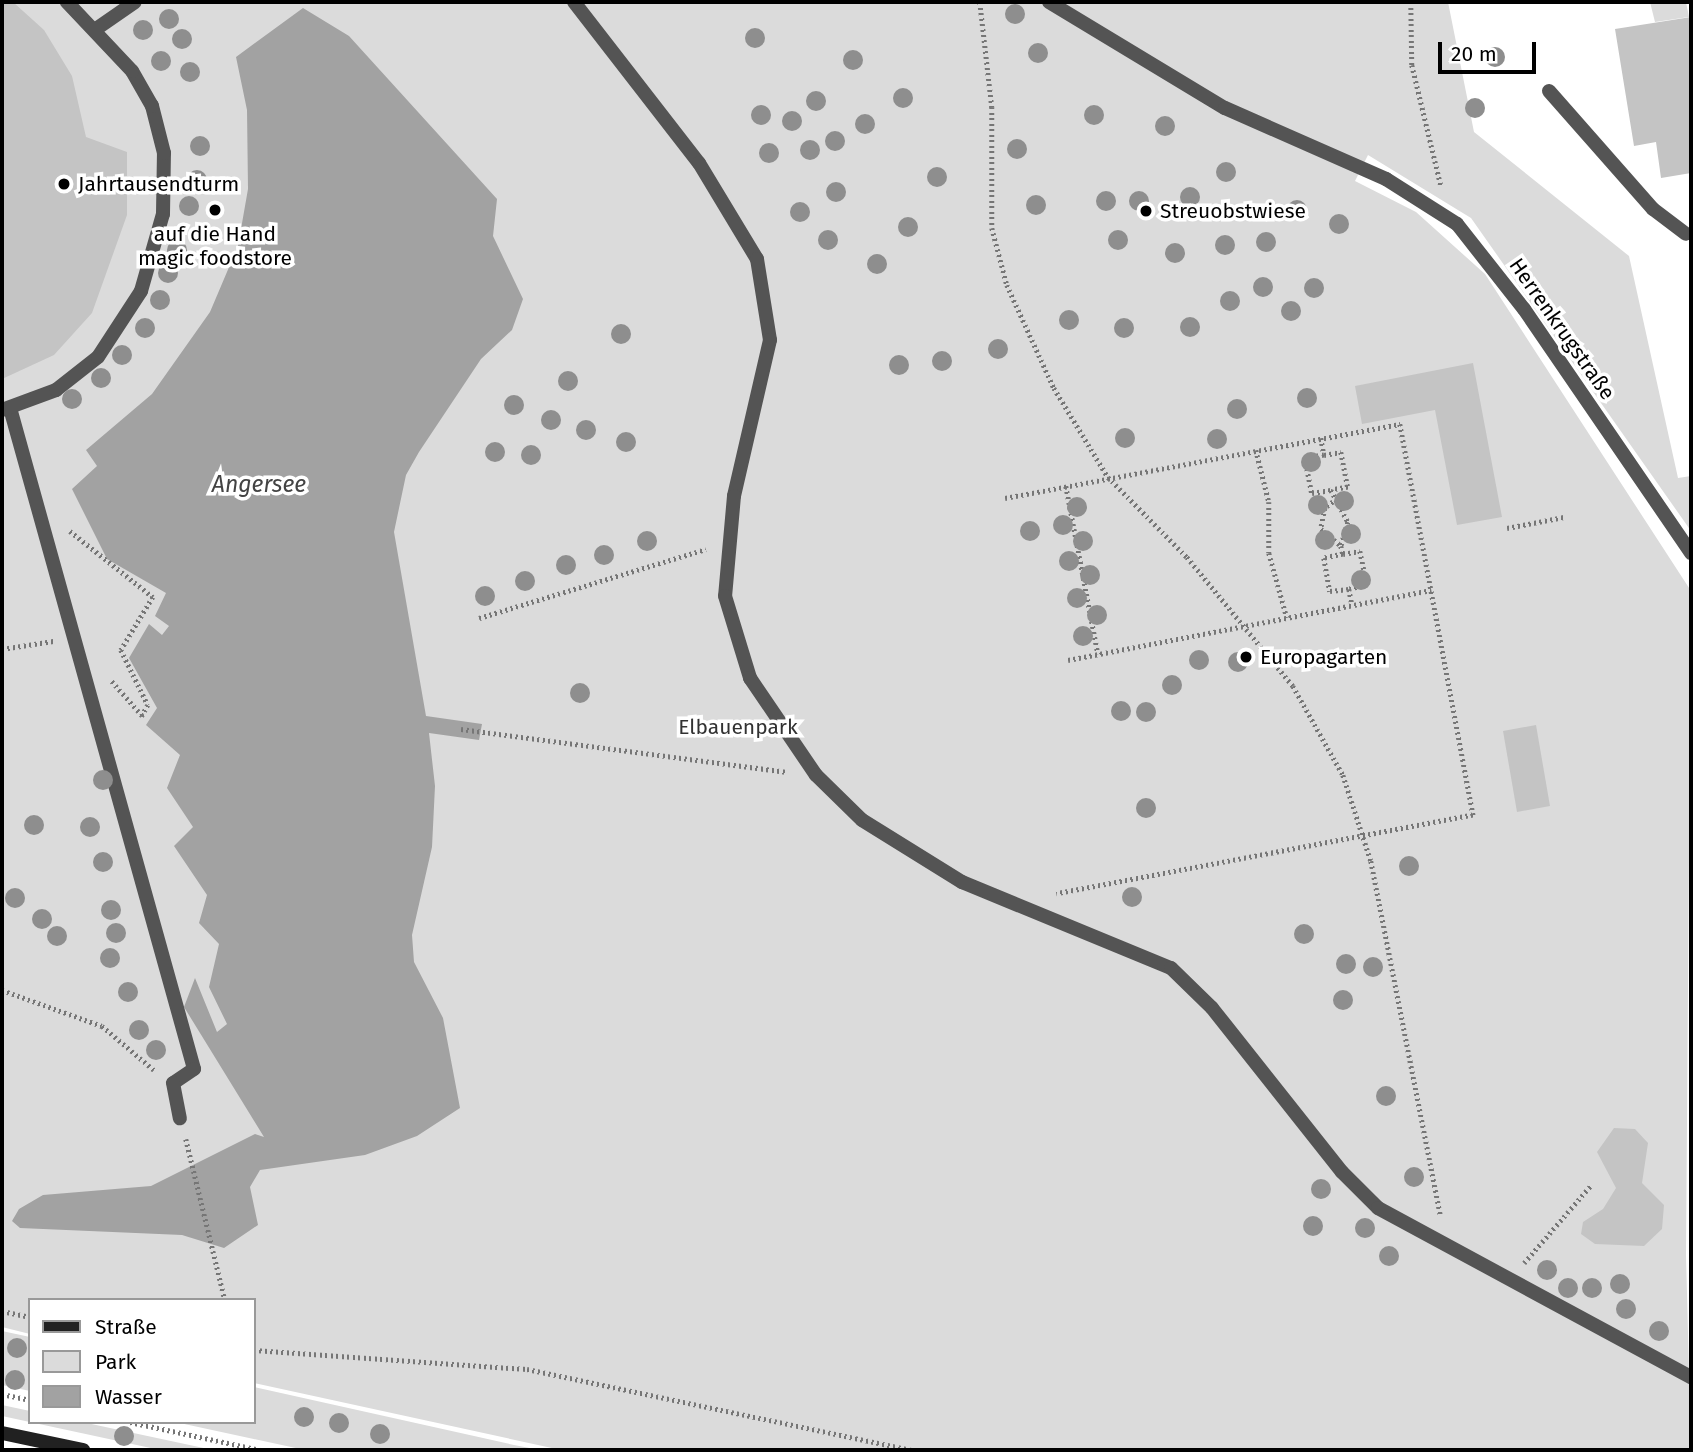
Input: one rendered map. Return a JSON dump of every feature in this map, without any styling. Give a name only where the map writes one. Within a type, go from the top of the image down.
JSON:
[{"type":"street","points":[[67,2],[96,29],[141,84],[159,127],[165,170],[159,239],[129,314],[98,356],[56,390],[6,409],[74,638],[194,1069],[173,1083],[180,1118]]},
{"type":"street","points":[[96,29],[135,2]]},
{"type":"street","points":[[574,2],[699,163],[750,243],[762,276],[768,357],[726,542],[725,596],[736,649],[816,775],[862,820],[962,882],[1171,968],[1212,1008],[1364,1196],[1446,1246],[1691,1377]]},
{"type":"street","name":"Herrenkrugstraße","points":[[1049,2],[1225,108],[1362,167],[1457,225],[1524,309],[1691,553]]},
{"type":"street","points":[[1549,91],[1653,209],[1686,234]]},
{"type":"street","points":[[2,1433],[83,1450]]},
{"type":"path","points":[[980,2],[992,107],[992,228],[1007,285],[1054,388],[1108,477],[1187,557],[1307,706],[1364,834],[1446,1246]]},
{"type":"path","points":[[1411,2],[1418,97],[1457,225]]},
{"type":"path","points":[[1004,498],[1400,424],[1474,815],[1048,895]]},
{"type":"path","points":[[1321,438],[1324,455]]},
{"type":"path","points":[[1256,450],[1269,502],[1269,554],[1287,618]]},
{"type":"path","points":[[1341,452],[1348,487],[1312,493],[1305,458],[1324,455],[1341,452]]},
{"type":"path","points":[[1066,486],[1098,654]]},
{"type":"path","points":[[1331,490],[1333,502],[1348,522],[1341,546],[1343,554]]},
{"type":"path","points":[[1333,502],[1325,508],[1321,529],[1341,546]]},
{"type":"path","points":[[1507,528],[1564,517]]},
{"type":"path","points":[[64,526],[97,559],[153,597],[121,650],[148,705],[142,716],[110,680]]},
{"type":"path","points":[[479,618],[726,542]]},
{"type":"path","points":[[1360,551],[1367,586],[1330,591],[1324,558],[1343,554],[1360,551]]},
{"type":"path","points":[[1349,589],[1352,605]]},
{"type":"path","points":[[1068,660],[1431,590]]},
{"type":"path","points":[[2,649],[74,638]]},
{"type":"path","points":[[461,729],[816,775]]},
{"type":"path","points":[[2,990],[102,1026],[173,1083]]},
{"type":"path","points":[[180,1118],[225,1298]]},
{"type":"path","points":[[1510,1279],[1591,1185]]},
{"type":"path","points":[[2,1311],[28,1317]]},
{"type":"path","points":[[256,1350],[527,1369],[913,1450]]},
{"type":"path","points":[[2,1394],[28,1400]]},
{"type":"path","points":[[139,1424],[261,1450]]},
{"type":"green space","name":"Elbauenpark","points":[[2,2],[1448,2],[1474,132],[1629,256],[1678,478],[1691,476],[1691,531],[1471,218],[1368,155],[1355,181],[1416,212],[1485,274],[1691,591],[1686,1255],[1691,1450],[561,1450],[256,1383],[256,1298],[28,1298],[28,1334],[2,1327]]},
{"type":"green space","points":[[1650,2],[1686,2],[1689,17],[1655,22]]},
{"type":"green space","points":[[2,1331],[28,1337],[28,1391],[2,1385]]},
{"type":"green space","points":[[256,1387],[540,1450],[305,1450],[184,1424],[256,1424]]},
{"type":"green space","points":[[2,1405],[28,1411],[28,1422],[2,1416]]},
{"type":"green space","points":[[39,1424],[91,1424],[213,1450],[160,1450]]},
{"type":"water","name":"Angersee","points":[[303,8],[349,36],[497,199],[493,236],[523,299],[512,330],[481,359],[406,475],[394,532],[426,716],[482,724],[479,740],[429,733],[435,786],[432,847],[412,935],[414,962],[443,1018],[460,1108],[417,1136],[365,1155],[260,1170],[250,1187],[258,1225],[224,1248],[182,1235],[20,1228],[12,1221],[19,1209],[43,1195],[151,1186],[255,1134],[264,1137],[184,1007],[195,978],[217,1032],[227,1024],[209,987],[219,944],[199,923],[207,895],[174,846],[193,827],[167,788],[180,755],[146,725],[157,708],[129,658],[149,624],[162,635],[169,626],[155,616],[166,593],[107,559],[72,489],[97,466],[86,450],[152,394],[210,312],[238,246],[248,189],[247,110],[236,57]]},
{"type":"building","name":"Jahrtausendturm","points":[[2,2],[13,2],[44,30],[72,76],[86,137],[127,152],[127,215],[92,313],[54,355],[2,379]]},
{"type":"building","points":[[1691,17],[1691,173],[1661,178],[1656,142],[1634,146],[1615,29]]},
{"type":"building","points":[[1473,363],[1502,517],[1457,525],[1435,410],[1362,424],[1355,386]]},
{"type":"building","points":[[1536,725],[1550,806],[1517,812],[1503,731]]},
{"type":"building","points":[[1614,1128],[1635,1129],[1648,1143],[1642,1183],[1664,1205],[1662,1229],[1644,1246],[1595,1244],[1581,1234],[1583,1222],[1603,1209],[1616,1188],[1597,1152]]},
{"type":"place","name":"Jahrtausendturm","points":[[64,184]]},
{"type":"place","name":"auf die Hand magic foodstore","points":[[215,210]]},
{"type":"place","name":"Streuobstwiese","points":[[1146,211]]},
{"type":"place","name":"Europagarten","points":[[1246,657]]}]
